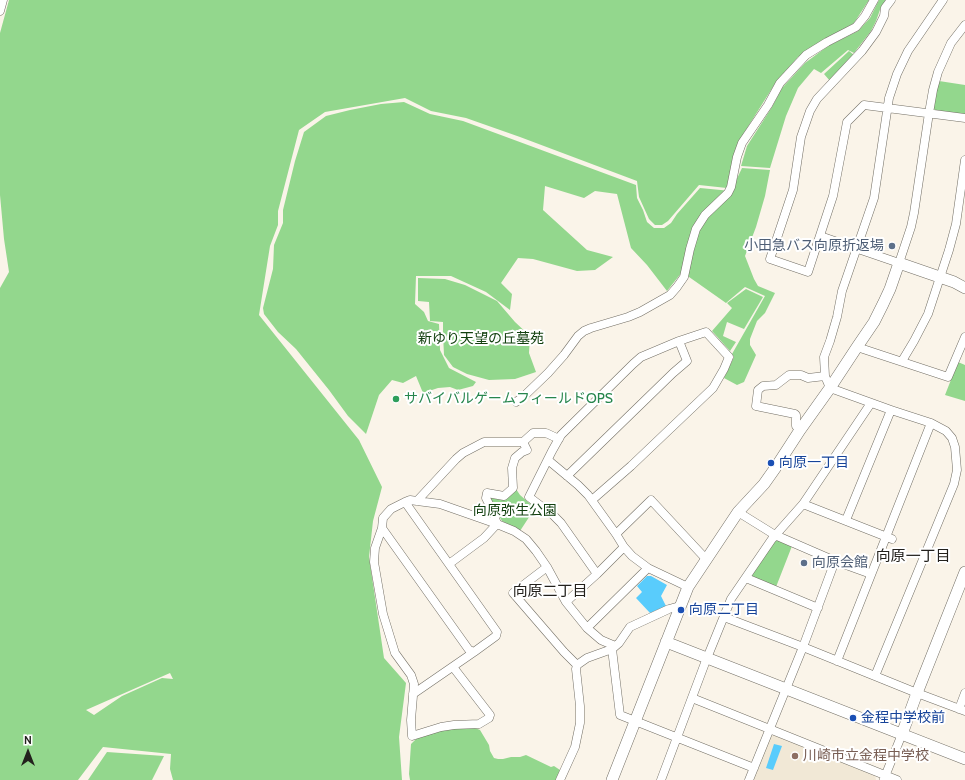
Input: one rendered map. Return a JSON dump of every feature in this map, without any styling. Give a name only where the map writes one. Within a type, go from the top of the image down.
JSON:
[{"type":"street","points":[[0,11],[3,0]]},
{"type":"street","points":[[516,402],[548,372],[564,355],[578,336],[584,331],[640,312],[670,295],[684,277],[696,229],[705,215],[728,193],[731,187],[737,157],[742,143],[768,105],[780,83],[806,55],[856,27],[865,16],[874,0]]},
{"type":"street","points":[[891,0],[885,8],[884,16],[876,32],[862,51],[817,99],[810,111],[801,137],[793,190],[770,259],[808,272],[833,196],[847,122],[864,105],[965,118]]},
{"type":"street","points":[[875,676],[954,484],[957,470],[955,447],[952,438],[946,431],[930,423],[830,388],[825,376],[824,357],[838,317],[842,291],[874,198],[888,107],[888,98],[908,51],[944,0]]},
{"type":"street","points":[[612,780],[688,587],[738,512],[764,484],[776,467],[874,322],[883,304],[890,289],[911,227],[933,90],[938,72],[952,44],[965,25]]},
{"type":"street","points":[[902,361],[928,314],[949,250],[956,224],[965,160]]},
{"type":"street","points":[[820,236],[954,282],[965,288]]},
{"type":"street","points":[[592,500],[631,466],[713,388],[729,357],[706,332],[641,357],[633,364],[561,435],[529,497],[561,522],[597,574]]},
{"type":"street","points":[[857,347],[948,377],[965,337]]},
{"type":"street","points":[[567,476],[687,361],[679,342]]},
{"type":"street","points":[[800,430],[796,426],[796,414],[756,406],[758,390],[763,386],[776,385],[789,375],[800,375],[808,378],[825,376]]},
{"type":"street","points":[[664,779],[676,738],[731,599],[775,535],[803,504],[871,403]]},
{"type":"street","points":[[846,520],[891,410]]},
{"type":"street","points":[[837,661],[871,574],[889,538],[930,423]]},
{"type":"street","points":[[417,501],[456,459],[464,452],[484,442],[523,442],[533,433],[546,433],[559,439]]},
{"type":"street","points":[[497,524],[486,498],[487,493],[504,496],[513,488],[512,468],[515,458],[527,450],[523,442]]},
{"type":"street","points":[[548,460],[578,485],[592,500],[624,547],[632,556],[648,568],[688,587]]},
{"type":"street","points":[[452,667],[490,715],[489,718],[480,724],[441,727],[412,736],[411,720],[414,684],[411,675],[395,653],[383,614],[374,562],[375,548],[382,528],[383,518],[391,509],[410,500],[440,504],[497,524],[514,531],[526,539],[547,567],[566,602],[588,628],[601,640],[614,648]]},
{"type":"street","points":[[616,534],[651,500],[706,559]]},
{"type":"street","points":[[405,502],[498,632],[496,636],[413,694]]},
{"type":"street","points":[[803,504],[889,538]]},
{"type":"street","points":[[738,512],[775,535],[835,561],[871,574]]},
{"type":"street","points":[[449,564],[484,538],[497,524]]},
{"type":"street","points":[[382,528],[469,650],[474,652]]},
{"type":"street","points":[[566,602],[624,547]]},
{"type":"street","points":[[750,780],[835,561]]},
{"type":"street","points":[[547,567],[513,593],[577,665]]},
{"type":"street","points":[[588,628],[648,568]]},
{"type":"street","points":[[885,778],[964,569]]},
{"type":"street","points":[[746,578],[818,608]]},
{"type":"street","points":[[560,780],[575,747],[580,723],[580,706],[576,669],[577,665],[587,658],[614,648],[630,627],[669,609],[680,606]]},
{"type":"street","points":[[724,617],[962,710],[965,693]]},
{"type":"street","points":[[666,642],[965,759]]},
{"type":"street","points":[[614,648],[620,715],[754,768]]},
{"type":"street","points":[[692,698],[885,778],[897,780]]},
{"type":"shaded area","name":"川崎市立金程中学校","points":[[774,735],[875,775],[876,780],[752,780],[769,737]]},
{"type":"green space","points":[[9,0],[869,0],[854,23],[798,57],[776,82],[739,141],[727,188],[699,185],[668,221],[662,225],[655,225],[649,219],[639,197],[637,181],[466,118],[431,111],[405,98],[325,112],[299,130],[278,211],[278,225],[270,246],[259,315],[359,440],[382,487],[373,521],[369,557],[384,658],[406,683],[399,737],[402,780],[173,780],[170,769],[171,754],[103,747],[78,780],[0,780],[0,288],[9,272],[0,195],[0,33]],"holes":[[[170,673],[173,679],[162,678],[122,696],[94,715],[86,710]]]},
{"type":"green space","points":[[879,0],[886,0],[881,7],[871,31],[854,53],[848,50],[821,73],[814,69],[798,88],[786,116],[770,168],[741,166],[747,146],[772,107],[782,88],[805,63],[828,46],[858,31],[870,18]]},
{"type":"green space","points":[[849,51],[854,55],[830,81],[824,74]]},
{"type":"green space","points":[[939,81],[965,85],[965,115],[935,110],[933,108]]},
{"type":"green space","points":[[404,102],[430,114],[463,121],[636,185],[637,198],[647,222],[654,228],[664,228],[671,223],[700,188],[731,191],[742,168],[770,170],[765,196],[756,227],[745,256],[758,286],[775,293],[765,313],[757,321],[750,339],[750,345],[756,355],[744,382],[737,385],[724,378],[734,357],[732,354],[765,296],[745,287],[726,303],[682,272],[667,291],[647,265],[631,248],[617,194],[595,191],[584,198],[545,186],[543,210],[587,250],[613,257],[595,270],[577,271],[533,259],[518,258],[501,283],[512,294],[510,310],[486,292],[451,276],[416,276],[415,304],[424,312],[428,321],[439,324],[440,350],[449,368],[476,382],[473,386],[458,390],[450,387],[438,388],[423,393],[416,376],[403,383],[392,380],[379,395],[366,434],[348,416],[296,349],[278,332],[264,314],[263,308],[273,269],[274,245],[283,223],[283,210],[304,132],[326,116],[381,104]]},
{"type":"green space","name":"新ゆり天望の丘墓苑","points":[[418,278],[445,279],[465,285],[497,301],[515,322],[530,336],[529,353],[536,372],[515,379],[489,380],[467,374],[453,367],[444,355],[443,322],[430,321],[429,302],[418,301]]},
{"type":"green space","points":[[746,289],[763,297],[744,329],[727,322],[723,336],[736,342],[730,351],[712,331],[732,308],[727,303]]},
{"type":"green space","points":[[958,362],[965,365],[965,401],[945,395]]},
{"type":"green space","name":"向原弥生公園","points":[[516,489],[520,495],[535,508],[520,531],[502,521],[489,499],[491,496]]},
{"type":"green space","points":[[773,541],[780,541],[792,546],[776,587],[753,578],[752,575]]},
{"type":"green space","points":[[475,728],[480,730],[489,745],[490,751],[494,758],[503,759],[526,755],[551,767],[554,766],[560,770],[556,780],[410,780],[411,744],[417,738],[444,729]]},
{"type":"green space","points":[[107,752],[164,756],[152,780],[88,780]]},
{"type":"water","points":[[647,576],[651,576],[667,585],[661,596],[666,606],[650,613],[636,598],[642,592],[637,586]]},
{"type":"water","points":[[774,744],[782,746],[773,770],[766,768]]},
{"type":"place","name":"小田急バス向原折返場","points":[[892,246]]},
{"type":"place","name":"サバイバルゲームフィールドOPS","points":[[396,399]]},
{"type":"place","name":"向原一丁目","points":[[771,463]]},
{"type":"place","name":"向原会館","points":[[804,563]]},
{"type":"place","name":"向原二丁目","points":[[681,610]]},
{"type":"place","name":"金程中学校前","points":[[853,718]]},
{"type":"place","name":"川崎市立金程中学校","points":[[795,756]]},
{"type":"district","name":"向原一丁目","points":[[913,557]]},
{"type":"district","name":"向原二丁目","points":[[550,592]]}]
